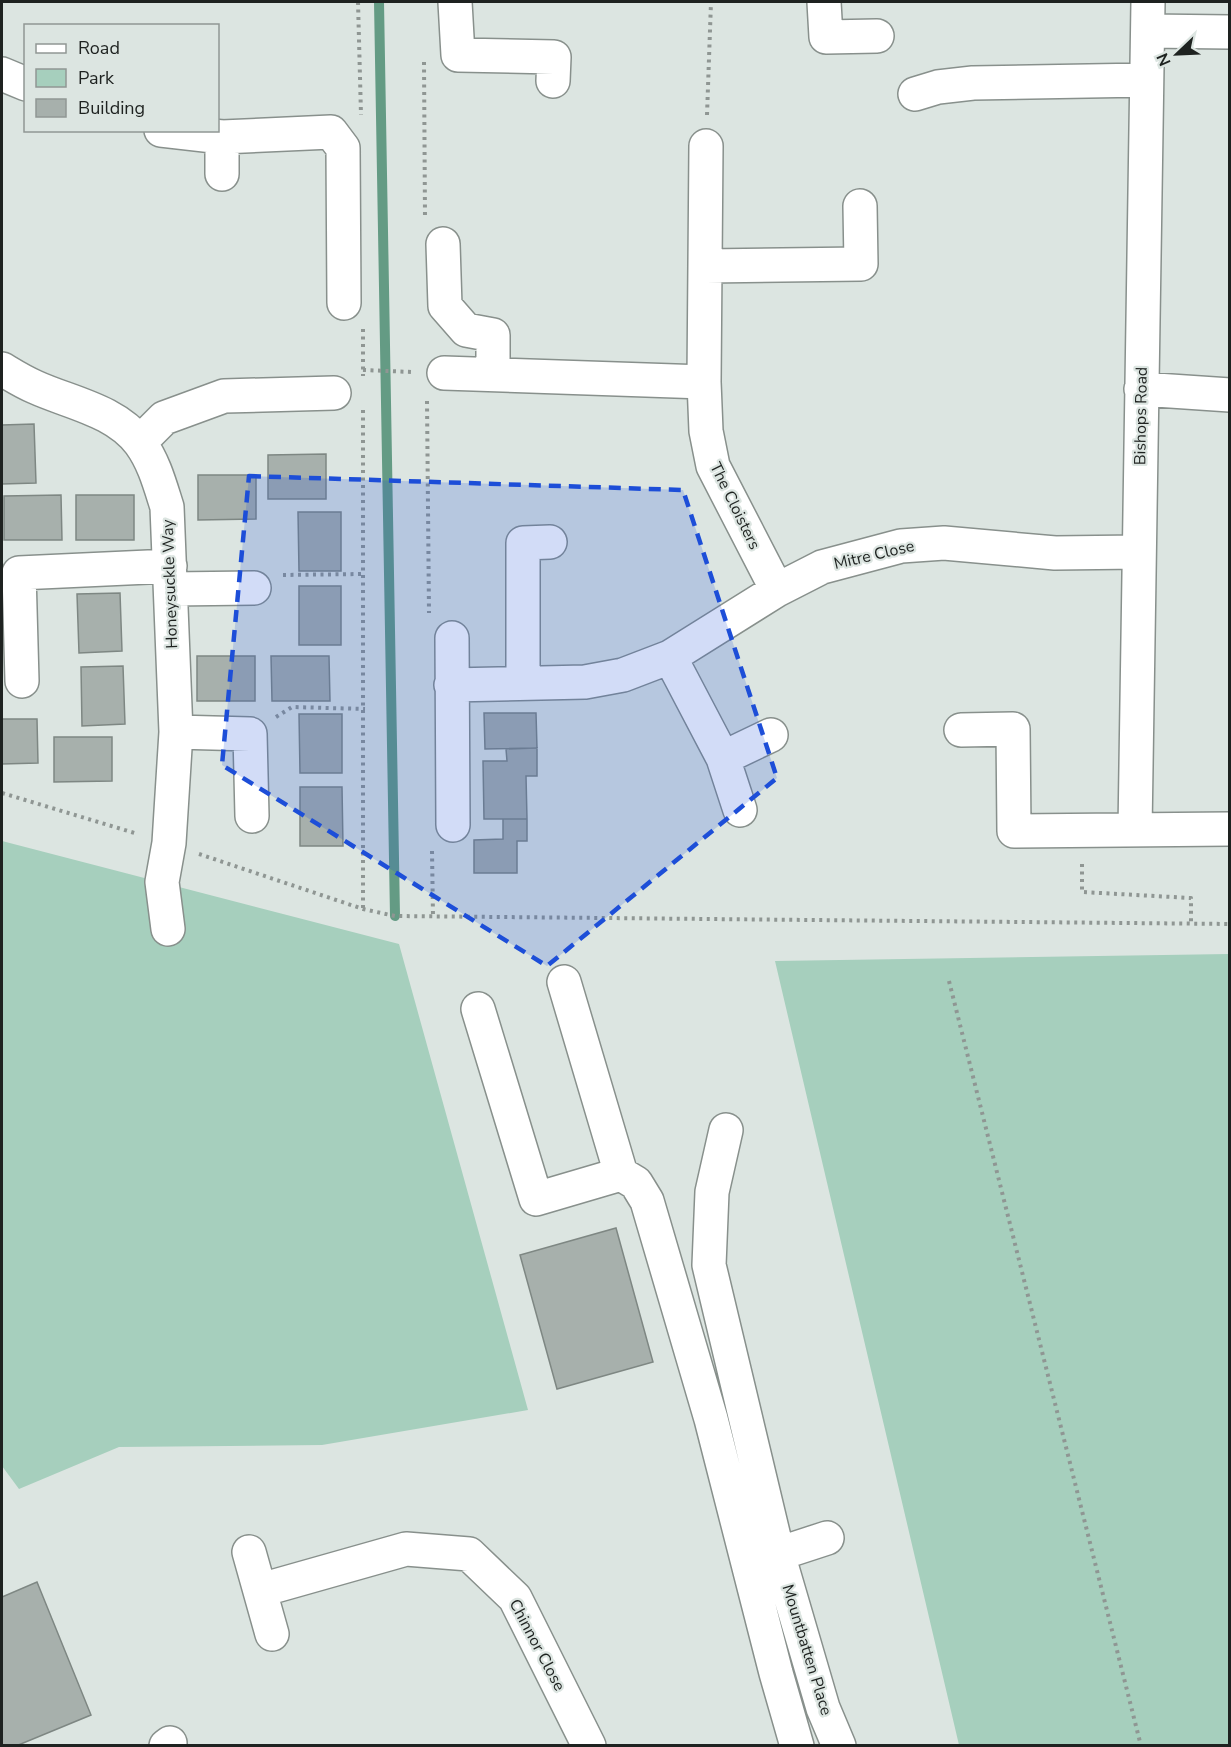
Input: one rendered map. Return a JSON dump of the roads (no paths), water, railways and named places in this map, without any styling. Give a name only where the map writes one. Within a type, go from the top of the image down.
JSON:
[{"type":"street","points":[[455,2],[458,55],[554,57],[553,81]]},
{"type":"street","points":[[824,2],[826,36],[876,36]]},
{"type":"street","points":[[1148,16],[1230,32]]},
{"type":"street","name":"Bishops Road","points":[[1135,830],[1148,16]]},
{"type":"street","points":[[2,74],[24,83]]},
{"type":"street","points":[[915,94],[938,87],[973,83],[1146,80]]},
{"type":"street","points":[[178,132],[222,137],[331,132],[343,148],[354,313]]},
{"type":"street","points":[[222,137],[222,174]]},
{"type":"street","name":"The Cloisters","points":[[706,146],[704,382],[706,431],[713,466],[777,590]]},
{"type":"street","points":[[706,267],[861,264],[860,206]]},
{"type":"street","points":[[434,237],[445,306],[466,330],[492,335],[493,373]]},
{"type":"street","name":"Honeysuckle Way","points":[[2,369],[35,387],[80,403],[114,420],[140,442],[157,473],[167,507],[176,732],[169,843],[162,882],[168,929]]},
{"type":"street","points":[[429,381],[493,373],[704,382]]},
{"type":"street","points":[[1141,389],[1230,395]]},
{"type":"street","points":[[140,442],[164,418],[224,396],[353,393]]},
{"type":"street","points":[[523,683],[523,543],[550,542]]},
{"type":"street","name":"Mitre Close","points":[[452,685],[585,682],[623,675],[670,657],[777,590],[822,567],[900,546],[944,543],[1055,553],[1139,552]]},
{"type":"street","points":[[22,681],[19,573],[170,578],[254,588]]},
{"type":"street","points":[[441,631],[452,685],[452,727],[442,837]]},
{"type":"street","points":[[670,657],[723,758],[740,810]]},
{"type":"street","points":[[961,730],[1013,729],[1014,831],[1230,829]]},
{"type":"street","points":[[176,732],[250,734],[252,816]]},
{"type":"street","points":[[723,758],[771,735]]},
{"type":"street","points":[[564,982],[621,1174],[636,1183],[647,1201],[711,1419],[797,1746]]},
{"type":"street","points":[[478,1009],[536,1199],[621,1174]]},
{"type":"street","name":"Mountbatten Place","points":[[726,1130],[712,1192],[709,1264],[778,1554],[823,1708],[839,1746]]},
{"type":"street","points":[[778,1554],[827,1538]]},
{"type":"street","name":"Chinnor Close","points":[[261,1590],[406,1549],[468,1554],[515,1599],[590,1746]]},
{"type":"street","points":[[249,1552],[272,1634]]},
{"type":"waterway","points":[[379,2],[395,916]]}]
